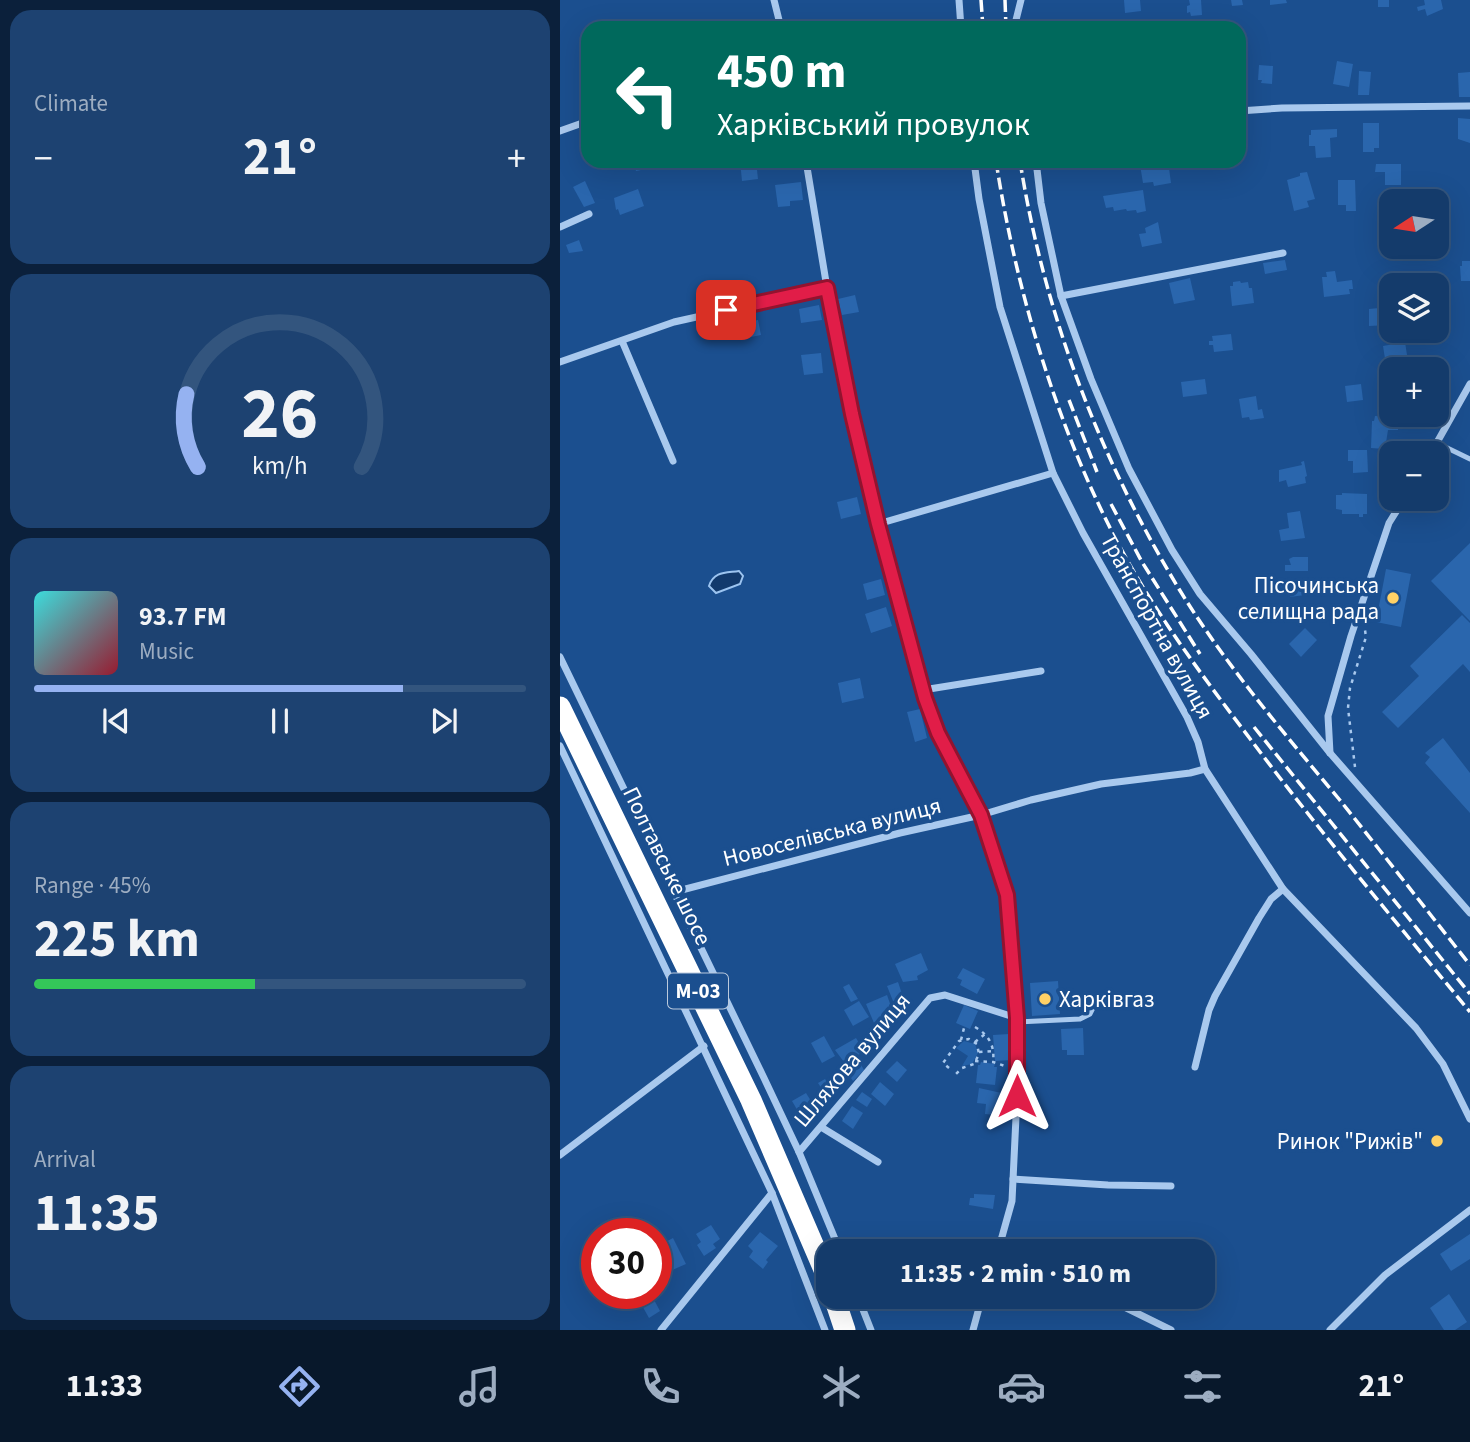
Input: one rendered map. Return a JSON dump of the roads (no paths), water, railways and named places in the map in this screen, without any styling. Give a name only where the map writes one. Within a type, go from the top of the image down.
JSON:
[{"type":"highway","name":"Полтавське шосе","points":[[560,707],[751,1100],[816,1251]]},
{"type":"highway","points":[[838,1309],[845,1330]]},
{"type":"street","points":[[774,0],[779,21]]},
{"type":"street","points":[[959,0],[960,21]]},
{"type":"street","points":[[1016,21],[1021,0]]},
{"type":"street","points":[[1246,111],[1470,106]]},
{"type":"street","points":[[560,131],[581,124]]},
{"type":"street","points":[[807,168],[852,414],[878,524],[923,690],[938,733],[981,815],[1007,895],[1017,1020],[1017,1096],[1012,1201],[1001,1239]]},
{"type":"street","name":"Транспортна вулиця","points":[[975,168],[978,199],[1000,307],[1053,473],[1083,533],[1187,717],[1198,742],[1205,769],[1283,889],[1416,1028],[1443,1064],[1470,1119]]},
{"type":"street","points":[[1038,168],[1041,203],[1061,296],[1091,379],[1129,469],[1172,550],[1200,594],[1330,753],[1470,913]]},
{"type":"street","points":[[560,227],[589,214]]},
{"type":"street","points":[[1061,296],[1283,253]]},
{"type":"street","points":[[560,362],[687,318],[827,288]]},
{"type":"street","points":[[622,341],[673,461]]},
{"type":"street","points":[[1438,441],[1470,384]]},
{"type":"street","points":[[878,524],[1053,473]]},
{"type":"street","points":[[1330,753],[1328,716],[1335,689],[1378,552],[1396,511]]},
{"type":"street","points":[[560,657],[799,1152],[835,1239]]},
{"type":"street","points":[[923,690],[1041,671]]},
{"type":"street","points":[[560,746],[772,1193],[825,1330]]},
{"type":"street","name":"Новоселівська вулиця","points":[[674,892],[1031,800],[1101,784],[1205,769]]},
{"type":"street","points":[[1195,1067],[1215,996],[1258,918],[1271,899],[1283,889]]},
{"type":"street","name":"Шляхова вулиця","points":[[799,1152],[934,996],[945,995],[1017,1020]]},
{"type":"street","points":[[560,1155],[704,1046]]},
{"type":"street","points":[[821,1127],[878,1162]]},
{"type":"street","points":[[1013,1179],[1171,1186]]},
{"type":"street","points":[[661,1330],[772,1193]]},
{"type":"street","points":[[1330,1330],[1385,1275],[1470,1210]]},
{"type":"street","points":[[863,1309],[871,1330]]},
{"type":"street","points":[[973,1330],[979,1309]]},
{"type":"street","points":[[1128,1309],[1171,1330]]},
{"type":"lane","points":[[1449,449],[1470,459]]},
{"type":"lane","points":[[1017,1020],[1080,1019],[1090,1014],[1097,1000]]},
{"type":"railway","points":[[981,0],[982,21]]},
{"type":"railway","points":[[1005,0],[1006,21]]},
{"type":"railway","points":[[997,168],[1015,260],[1042,359],[1077,456],[1134,573],[1165,622],[1277,775],[1470,1012]]},
{"type":"railway","points":[[1021,168],[1044,273],[1078,382],[1100,436],[1150,539],[1197,617],[1235,671],[1470,965]]},
{"type":"railway","points":[[1069,400],[1097,472]]},
{"type":"railway","points":[[1111,504],[1142,562],[1200,654]]},
{"type":"railway","points":[[1254,727],[1470,994]]},
{"type":"place","name":"Пісочинська селищна рада","points":[[1393,598]]},
{"type":"place","name":"Харківгаз","points":[[1045,999]]},
{"type":"place","name":"Ринок \"Рижів\"","points":[[1437,1141]]}]
